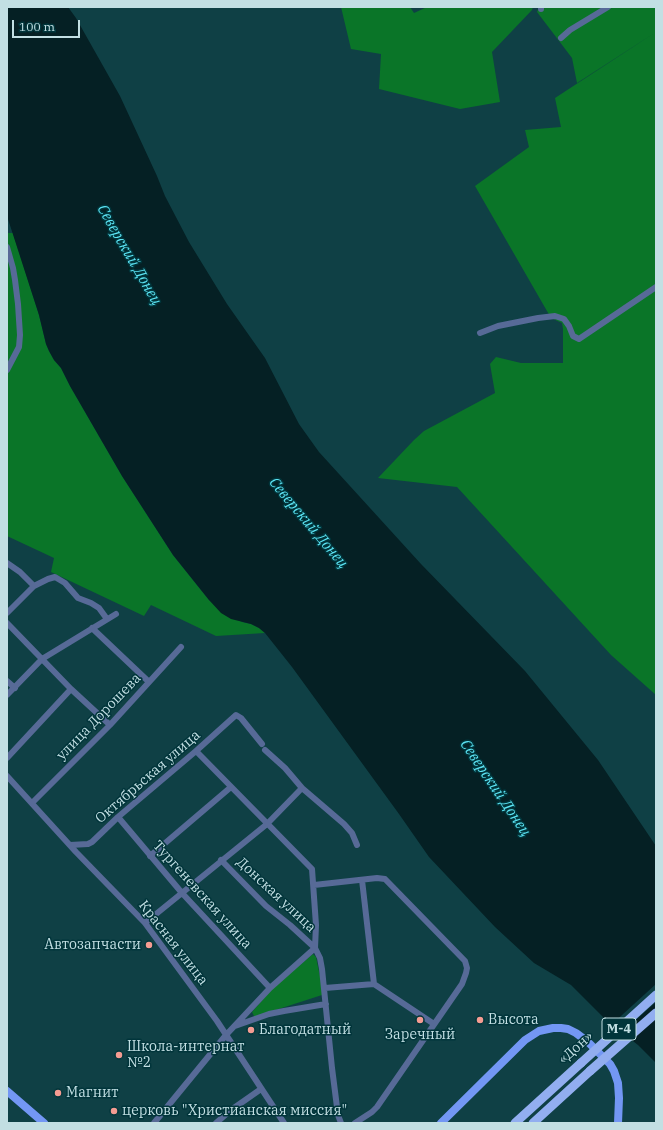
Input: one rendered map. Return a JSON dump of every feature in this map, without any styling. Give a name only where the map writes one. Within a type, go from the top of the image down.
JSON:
[{"type":"highway","name":"«Дон»","points":[[515,1123],[656,995]]},
{"type":"highway","name":"«Дон»","points":[[533,1123],[656,1013]]},
{"type":"main road","points":[[441,1123],[525,1040],[539,1031],[553,1028],[568,1029],[576,1033],[588,1042],[610,1064],[618,1083],[618,1123]]},
{"type":"main road","points":[[7,1091],[44,1123]]},
{"type":"street","points":[[561,38],[570,30],[608,7]]},
{"type":"street","points":[[7,247],[15,280],[20,335],[18,347],[7,370]]},
{"type":"street","points":[[480,332],[498,326],[555,316],[564,319],[573,336],[579,339],[656,287]]},
{"type":"street","points":[[7,563],[20,572],[34,586]]},
{"type":"street","points":[[7,613],[34,586],[55,577],[65,583],[78,598],[99,608],[107,619]]},
{"type":"street","points":[[7,695],[42,659],[116,614]]},
{"type":"street","points":[[7,623],[71,689],[110,725]]},
{"type":"street","points":[[92,628],[149,682]]},
{"type":"street","name":"улица Дорошева","points":[[32,803],[110,725],[181,647]]},
{"type":"street","points":[[7,681],[15,688]]},
{"type":"street","points":[[7,758],[71,689]]},
{"type":"street","name":"Октябрьская улица","points":[[70,845],[90,843],[236,715],[241,718],[263,747],[285,768],[302,788]]},
{"type":"street","points":[[196,751],[310,866],[313,872],[316,925],[315,948],[320,958],[325,988],[332,1068],[338,1115],[341,1123]]},
{"type":"street","name":"Красная улица","points":[[7,776],[70,845],[145,923],[226,1035],[284,1123]]},
{"type":"street","points":[[150,856],[231,787]]},
{"type":"street","points":[[145,923],[267,824],[302,788],[344,824],[352,833],[357,845]]},
{"type":"street","name":"Тургеневская улица","points":[[118,817],[182,893],[270,988]]},
{"type":"street","name":"Донская улица","points":[[221,860],[266,906],[315,948]]},
{"type":"street","points":[[314,885],[383,878],[465,962],[467,968],[462,984],[377,1106],[372,1112],[355,1123]]},
{"type":"street","points":[[362,880],[374,984]]},
{"type":"street","points":[[154,1123],[233,1027],[270,988],[315,948]]},
{"type":"street","points":[[325,988],[374,984],[434,1024]]},
{"type":"street","points":[[233,1027],[269,1014],[326,1004]]},
{"type":"street","points":[[218,1123],[231,1110],[261,1089]]},
{"type":"green space","points":[[341,7],[410,7],[414,13],[427,7],[533,7],[532,10],[492,52],[500,102],[460,109],[379,89],[381,54],[351,49]]},
{"type":"green space","points":[[539,7],[656,7],[656,32],[577,83],[572,58],[537,12]]},
{"type":"green space","points":[[656,32],[656,695],[611,655],[457,487],[378,478],[424,431],[495,393],[490,364],[496,357],[521,363],[563,363],[562,323],[551,318],[475,186],[529,147],[525,130],[561,127],[555,98]]},
{"type":"green space","points":[[7,233],[13,233],[49,351],[61,368],[122,476],[173,555],[209,600],[242,622],[251,624],[265,633],[216,636],[151,605],[144,616],[51,572],[54,558],[7,536]]},
{"type":"green space","points":[[313,954],[316,957],[323,991],[322,995],[254,1016],[252,1012],[274,987]]},
{"type":"water","name":"Северский Донец","points":[[7,7],[68,7],[76,18],[120,96],[165,196],[189,242],[227,304],[265,358],[299,424],[319,452],[421,564],[525,671],[598,760],[656,846],[656,1063],[638,1045],[607,1021],[571,985],[534,963],[495,927],[429,857],[292,667],[265,633],[251,624],[231,619],[221,613],[209,600],[173,555],[122,476],[61,368],[49,351],[7,216]]},
{"type":"pier","points":[[656,984],[656,1002],[620,1034],[610,1026]]},
{"type":"place","name":"Автозапчасти","points":[[149,945]]},
{"type":"place","name":"Заречный","points":[[420,1020]]},
{"type":"place","name":"Высота","points":[[480,1020]]},
{"type":"place","name":"Благодатный","points":[[251,1030]]},
{"type":"place","name":"Школа-интернат №2","points":[[119,1055]]},
{"type":"place","name":"Магнит","points":[[58,1093]]},
{"type":"place","name":"церковь \"Христианская миссия\"","points":[[114,1111]]}]
